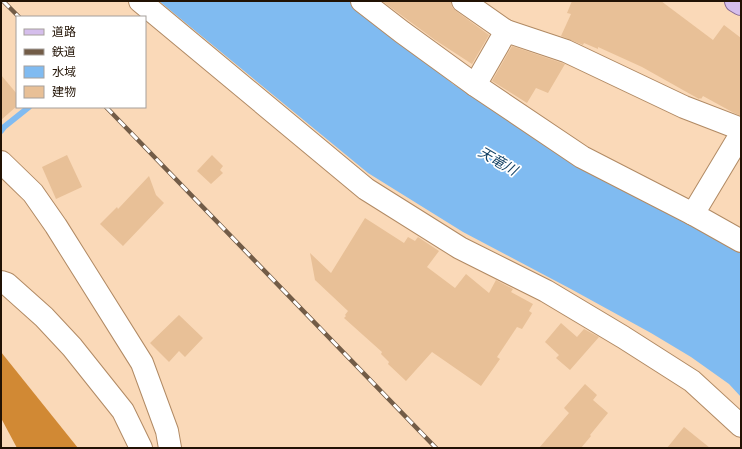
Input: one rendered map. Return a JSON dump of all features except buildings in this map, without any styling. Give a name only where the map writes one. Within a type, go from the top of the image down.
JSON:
[{"type":"main road","points":[[736,1],[741,4]]},
{"type":"street","points":[[140,1],[366,188],[460,248],[546,291],[623,337],[692,381],[741,426]]},
{"type":"street","points":[[362,1],[475,85],[582,157],[693,214],[741,241]]},
{"type":"street","points":[[463,1],[506,31],[566,51],[684,107],[741,129]]},
{"type":"street","points":[[475,85],[506,31]]},
{"type":"street","points":[[693,214],[741,134]]},
{"type":"street","points":[[1,162],[33,193],[56,226],[142,364],[167,431],[170,448]]},
{"type":"street","points":[[1,282],[8,284],[44,317],[72,347],[123,411],[141,448]]},
{"type":"shaded area","points":[[1,352],[78,448],[17,448],[1,418]]},
{"type":"water","name":"天竜川","points":[[159,1],[350,1],[453,84],[565,155],[741,252],[741,397],[729,384],[691,357],[569,288],[463,232],[368,173]]},
{"type":"waterway","points":[[1,131],[28,108]]},
{"type":"railway","points":[[3,1],[18,16]]},
{"type":"railway","points":[[107,108],[436,448]]}]
